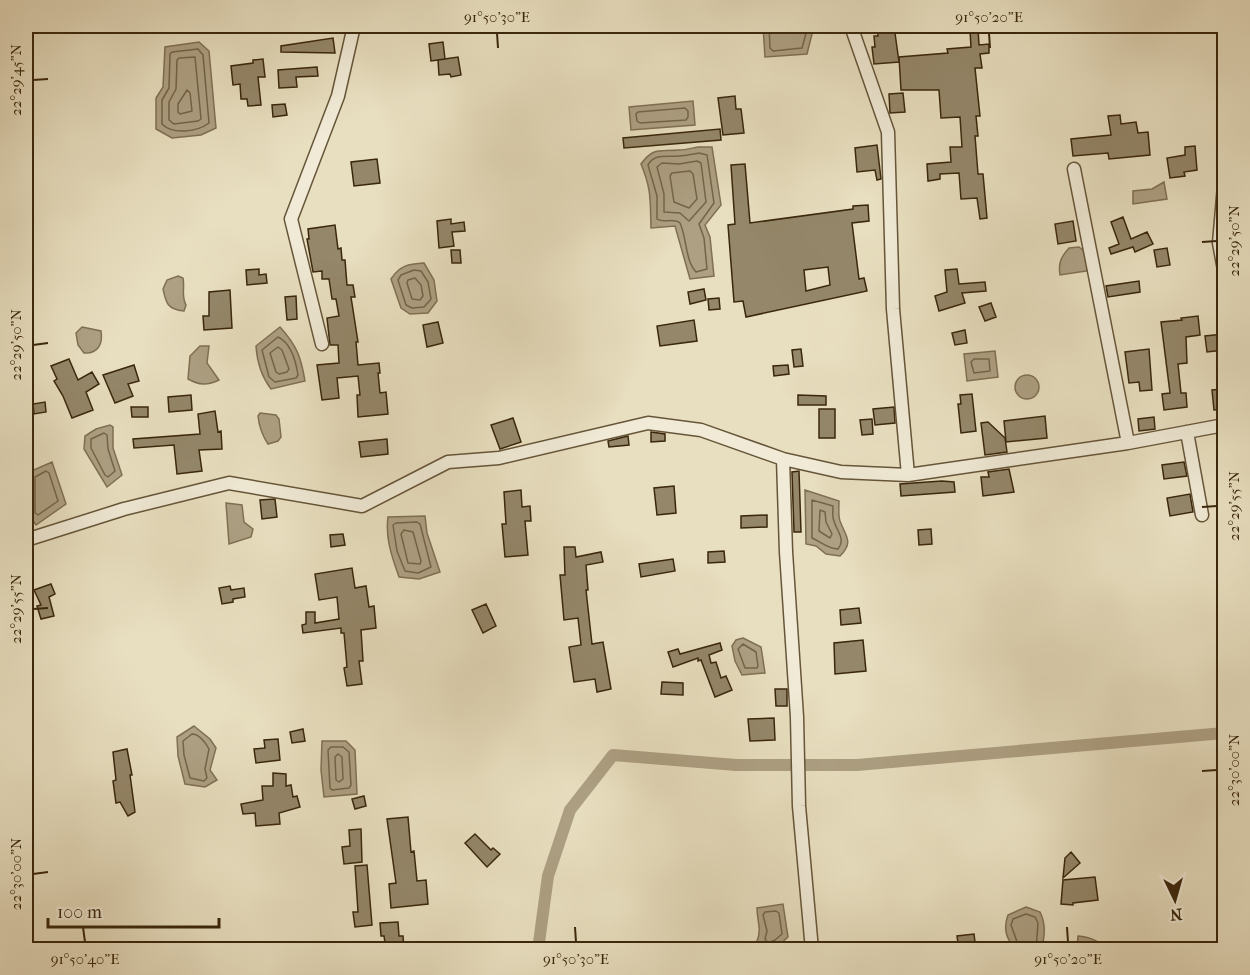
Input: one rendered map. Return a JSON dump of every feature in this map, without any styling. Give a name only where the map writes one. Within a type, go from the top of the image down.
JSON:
[{"type":"street","points":[[322,344],[291,219],[338,96],[354,26]]},
{"type":"street","points":[[851,26],[888,132],[893,309],[908,475]]},
{"type":"street","points":[[1074,169],[1128,443]]},
{"type":"street","points":[[1224,186],[1219,243],[1224,270]]},
{"type":"street","points":[[26,540],[124,509],[229,483],[362,506],[448,462],[499,458],[648,423],[701,430],[783,459],[841,472],[908,475],[1128,443],[1224,425]]},
{"type":"street","points":[[1187,432],[1202,515]]},
{"type":"street","points":[[783,459],[800,806],[812,950]]},
{"type":"water","points":[[763,26],[814,26],[807,54],[765,57]]},
{"type":"water","points":[[199,42],[209,51],[216,128],[201,135],[172,138],[156,129],[156,98],[163,87],[165,47]]},
{"type":"water","points":[[693,101],[695,125],[631,130],[629,107]]},
{"type":"water","points":[[712,147],[721,205],[705,225],[710,237],[714,276],[690,279],[675,226],[651,228],[649,189],[641,164],[654,152]]},
{"type":"water","points":[[1164,182],[1167,199],[1133,204],[1133,191],[1152,189]]},
{"type":"water","points":[[1079,247],[1084,251],[1089,269],[1060,275],[1059,267],[1064,254],[1069,248]]},
{"type":"water","points":[[424,263],[434,280],[437,301],[428,313],[410,314],[401,308],[391,279],[405,266]]},
{"type":"water","points":[[178,276],[183,278],[186,305],[184,311],[168,305],[163,289],[167,280]]},
{"type":"water","points":[[82,327],[101,331],[100,344],[93,352],[84,353],[78,345],[76,333]]},
{"type":"water","points":[[280,327],[297,352],[305,381],[271,389],[260,369],[256,346]]},
{"type":"water","points":[[200,346],[209,346],[207,363],[219,380],[203,384],[188,379],[190,356]]},
{"type":"water","points":[[995,351],[998,377],[967,381],[964,354]]},
{"type":"water","points":[[1027,375],[1036,378],[1039,387],[1036,396],[1027,399],[1018,396],[1015,387],[1018,378]]},
{"type":"water","points":[[260,413],[276,415],[279,419],[281,437],[278,441],[268,444],[260,427],[258,416]]},
{"type":"water","points":[[110,425],[113,427],[113,448],[122,475],[107,487],[84,449],[85,436],[96,429]]},
{"type":"water","points":[[52,462],[66,504],[36,525],[29,515],[29,472]]},
{"type":"water","points":[[805,490],[839,501],[839,519],[848,539],[847,547],[840,556],[826,554],[816,546],[806,544]]},
{"type":"water","points":[[226,503],[242,505],[244,522],[253,529],[251,537],[229,544]]},
{"type":"water","points":[[425,516],[427,533],[440,572],[419,579],[399,577],[388,540],[388,517]]},
{"type":"water","points":[[743,638],[761,647],[765,673],[742,675],[735,661],[732,646],[736,640]]},
{"type":"water","points":[[194,726],[210,739],[216,748],[210,770],[217,780],[205,787],[185,784],[178,756],[177,737]]},
{"type":"water","points":[[322,741],[346,741],[355,750],[357,794],[324,797],[321,770]]},
{"type":"water","points":[[783,904],[788,937],[778,946],[765,949],[757,941],[759,929],[757,908]]},
{"type":"water","points":[[1026,907],[1040,912],[1042,917],[1044,930],[1041,949],[1016,949],[1008,938],[1006,925],[1008,915]]},
{"type":"water","points":[[1078,936],[1100,943],[1105,949],[1077,949]]},
{"type":"building","points":[[877,26],[894,26],[899,62],[874,64],[872,47],[875,47],[874,36],[878,36]]},
{"type":"building","points":[[978,29],[979,45],[989,44],[989,53],[980,54],[982,68],[975,68],[980,116],[976,116],[978,136],[975,136],[978,174],[983,174],[987,218],[980,219],[977,198],[961,199],[959,173],[940,174],[940,179],[928,181],[927,164],[951,162],[950,147],[962,147],[960,117],[941,118],[939,90],[901,90],[899,57],[948,53],[947,49],[971,47],[970,30]]},
{"type":"building","points":[[333,38],[335,53],[281,52],[281,46]]},
{"type":"building","points":[[443,42],[445,59],[431,61],[429,44]]},
{"type":"building","points":[[458,57],[461,75],[451,77],[450,74],[439,75],[438,60]]},
{"type":"building","points":[[263,59],[265,77],[258,77],[261,105],[248,106],[247,99],[241,99],[240,84],[233,85],[231,66]]},
{"type":"building","points":[[317,67],[318,76],[296,77],[297,87],[279,88],[278,70]]},
{"type":"building","points":[[903,93],[905,112],[890,113],[889,94]]},
{"type":"building","points":[[735,96],[736,109],[741,109],[744,133],[723,135],[718,98]]},
{"type":"building","points":[[285,104],[287,115],[273,117],[272,105]]},
{"type":"building","points":[[1120,115],[1121,124],[1136,122],[1138,133],[1148,132],[1150,155],[1109,159],[1108,153],[1073,156],[1071,139],[1111,135],[1108,116]]},
{"type":"building","points":[[720,129],[721,140],[624,148],[623,138]]},
{"type":"building","points":[[877,145],[881,179],[877,180],[875,170],[857,172],[855,148]]},
{"type":"building","points":[[1195,146],[1197,170],[1184,172],[1185,176],[1170,178],[1167,158],[1185,155],[1185,147]]},
{"type":"building","points":[[377,159],[380,183],[354,186],[351,162]]},
{"type":"building","points":[[745,164],[750,223],[868,205],[869,221],[852,223],[859,279],[864,278],[867,291],[746,317],[743,301],[734,302],[728,225],[735,224],[731,165]],"holes":[[[828,267],[830,285],[806,291],[804,270]]]},
{"type":"building","points":[[1123,217],[1131,239],[1147,232],[1153,244],[1135,252],[1133,247],[1111,254],[1109,248],[1119,244],[1111,222]]},
{"type":"building","points":[[451,219],[451,224],[464,222],[465,231],[452,232],[454,246],[439,248],[437,221]]},
{"type":"building","points":[[1073,221],[1076,241],[1058,244],[1055,224]]},
{"type":"building","points":[[335,225],[338,249],[341,248],[342,260],[345,260],[347,285],[353,285],[355,297],[351,297],[358,342],[356,342],[358,365],[379,363],[380,393],[386,392],[388,414],[358,417],[357,395],[360,395],[358,376],[337,378],[339,398],[322,400],[317,365],[339,363],[338,345],[330,345],[327,318],[339,316],[336,299],[332,299],[329,279],[322,279],[322,271],[313,272],[307,239],[309,239],[308,229]]},
{"type":"building","points":[[1167,248],[1170,265],[1157,267],[1154,250]]},
{"type":"building","points":[[451,250],[460,250],[461,263],[452,263]]},
{"type":"building","points":[[259,269],[259,275],[266,274],[267,283],[247,285],[246,270]]},
{"type":"building","points":[[957,269],[959,284],[985,282],[986,291],[962,293],[965,303],[939,311],[935,296],[947,292],[945,270]]},
{"type":"building","points":[[1139,281],[1140,292],[1108,297],[1106,286]]},
{"type":"building","points":[[704,289],[706,300],[690,304],[688,292]]},
{"type":"building","points":[[230,290],[232,328],[204,330],[203,316],[209,316],[209,292]]},
{"type":"building","points":[[296,296],[297,319],[287,320],[285,297]]},
{"type":"building","points":[[719,298],[720,309],[709,310],[708,299]]},
{"type":"building","points":[[991,303],[996,317],[985,321],[979,307]]},
{"type":"building","points":[[1198,316],[1200,335],[1186,337],[1187,363],[1178,364],[1181,393],[1186,393],[1187,407],[1164,410],[1162,394],[1170,393],[1161,322]]},
{"type":"building","points":[[694,320],[697,341],[660,346],[657,326]]},
{"type":"building","points":[[438,322],[443,343],[427,347],[423,325]]},
{"type":"building","points":[[965,330],[967,343],[955,345],[952,333]]},
{"type":"building","points":[[1224,334],[1224,350],[1207,352],[1205,336]]},
{"type":"building","points":[[801,349],[803,366],[794,367],[792,350]]},
{"type":"building","points":[[1149,349],[1152,390],[1140,391],[1139,382],[1129,383],[1125,352]]},
{"type":"building","points":[[69,359],[78,380],[92,372],[99,384],[86,392],[93,410],[72,418],[54,381],[57,379],[51,366]]},
{"type":"building","points":[[134,365],[139,381],[128,384],[133,396],[115,403],[103,375]]},
{"type":"building","points":[[788,365],[789,374],[774,376],[773,366]]},
{"type":"building","points":[[1224,389],[1224,409],[1214,410],[1212,390]]},
{"type":"building","points":[[972,394],[976,431],[961,433],[958,404],[961,404],[960,395]]},
{"type":"building","points":[[191,395],[192,410],[169,412],[168,397]]},
{"type":"building","points":[[798,395],[826,396],[826,405],[798,405]]},
{"type":"building","points":[[45,402],[46,412],[34,414],[33,404]]},
{"type":"building","points":[[131,407],[148,407],[148,417],[132,417]]},
{"type":"building","points":[[894,407],[895,423],[875,425],[873,409]]},
{"type":"building","points":[[819,409],[835,409],[835,438],[819,438]]},
{"type":"building","points":[[215,411],[218,432],[221,431],[222,449],[199,450],[202,471],[177,474],[174,445],[134,448],[133,439],[200,434],[198,414]]},
{"type":"building","points":[[1045,416],[1047,438],[1006,442],[1004,421]]},
{"type":"building","points":[[1154,417],[1155,429],[1139,431],[1138,419]]},
{"type":"building","points":[[513,418],[521,442],[500,449],[491,425]]},
{"type":"building","points":[[872,419],[873,434],[862,435],[860,420]]},
{"type":"building","points":[[988,422],[1005,438],[1007,452],[985,455],[981,423]]},
{"type":"building","points":[[651,432],[665,434],[665,441],[651,442]]},
{"type":"building","points":[[628,436],[629,445],[609,447],[608,441]]},
{"type":"building","points":[[387,439],[388,454],[361,457],[359,442]]},
{"type":"building","points":[[1184,462],[1187,476],[1164,479],[1162,465]]},
{"type":"building","points":[[1009,469],[1014,492],[983,496],[981,477],[989,477],[988,472]]},
{"type":"building","points":[[799,471],[801,532],[794,532],[792,472]]},
{"type":"building","points":[[954,482],[955,492],[901,496],[900,484]]},
{"type":"building","points":[[674,486],[676,513],[657,515],[654,488]]},
{"type":"building","points":[[521,490],[522,507],[530,506],[531,521],[525,521],[528,555],[505,557],[502,524],[506,524],[504,492]]},
{"type":"building","points":[[1190,494],[1193,512],[1170,516],[1167,498]]},
{"type":"building","points":[[275,499],[277,517],[262,519],[260,500]]},
{"type":"building","points":[[767,515],[767,527],[741,528],[741,516]]},
{"type":"building","points":[[931,529],[932,544],[919,545],[918,530]]},
{"type":"building","points":[[343,534],[345,545],[331,547],[330,535]]},
{"type":"building","points":[[564,547],[575,547],[576,557],[601,552],[603,562],[586,565],[588,590],[586,590],[592,644],[603,642],[611,689],[597,692],[595,679],[574,682],[569,647],[581,645],[578,618],[564,620],[560,575],[565,575]]},
{"type":"building","points":[[724,551],[725,562],[708,563],[708,552]]},
{"type":"building","points":[[673,559],[675,571],[641,577],[639,564]]},
{"type":"building","points":[[352,568],[355,588],[366,586],[369,607],[374,606],[376,628],[361,630],[363,661],[359,661],[362,684],[347,686],[344,668],[347,667],[344,633],[341,633],[341,628],[303,633],[302,625],[306,624],[306,612],[315,612],[315,623],[339,619],[337,597],[319,600],[315,574]]},
{"type":"building","points":[[51,584],[55,594],[49,597],[54,616],[41,619],[37,606],[41,605],[34,590]]},
{"type":"building","points":[[230,586],[231,590],[244,588],[245,597],[222,604],[219,588]]},
{"type":"building","points":[[486,604],[496,626],[483,633],[472,610]]},
{"type":"building","points":[[859,608],[861,623],[841,625],[840,610]]},
{"type":"building","points":[[863,640],[866,671],[835,674],[834,643]]},
{"type":"building","points":[[720,643],[722,650],[709,655],[711,663],[716,662],[721,678],[726,676],[732,690],[715,697],[701,660],[698,661],[698,658],[673,667],[668,652],[678,649],[680,654]]},
{"type":"building","points":[[662,682],[683,683],[683,695],[661,694]]},
{"type":"building","points":[[775,689],[787,689],[787,706],[776,706]]},
{"type":"building","points":[[774,718],[775,740],[750,741],[748,719]]},
{"type":"building","points":[[303,729],[305,741],[292,743],[290,732]]},
{"type":"building","points":[[278,739],[280,760],[256,763],[254,749],[265,748],[264,740]]},
{"type":"building","points":[[127,749],[135,812],[128,816],[120,802],[116,803],[113,781],[116,780],[113,752]]},
{"type":"building","points":[[273,773],[286,774],[286,786],[291,785],[293,797],[297,796],[300,807],[279,813],[280,824],[256,826],[255,813],[243,814],[241,804],[263,800],[262,786],[273,786]]},
{"type":"building","points":[[364,796],[366,806],[355,809],[352,799]]},
{"type":"building","points":[[408,817],[411,852],[414,851],[417,881],[426,880],[428,904],[391,908],[389,884],[396,883],[387,819]]},
{"type":"building","points":[[361,829],[362,862],[344,864],[342,847],[350,846],[349,830]]},
{"type":"building","points":[[475,834],[491,850],[493,848],[500,854],[487,867],[465,843]]},
{"type":"building","points":[[1071,852],[1080,863],[1063,878],[1065,858]]},
{"type":"building","points":[[367,865],[372,925],[355,927],[353,912],[358,912],[355,866]]},
{"type":"building","points":[[1095,877],[1098,900],[1073,903],[1073,905],[1061,904],[1063,880]]},
{"type":"building","points":[[398,922],[399,936],[403,936],[404,950],[386,950],[384,936],[381,936],[380,923]]},
{"type":"building","points":[[974,934],[976,950],[959,950],[957,936]]},
{"type":"waterway","points":[[538,950],[548,876],[570,810],[613,755],[736,765],[857,765],[1224,733]]}]
